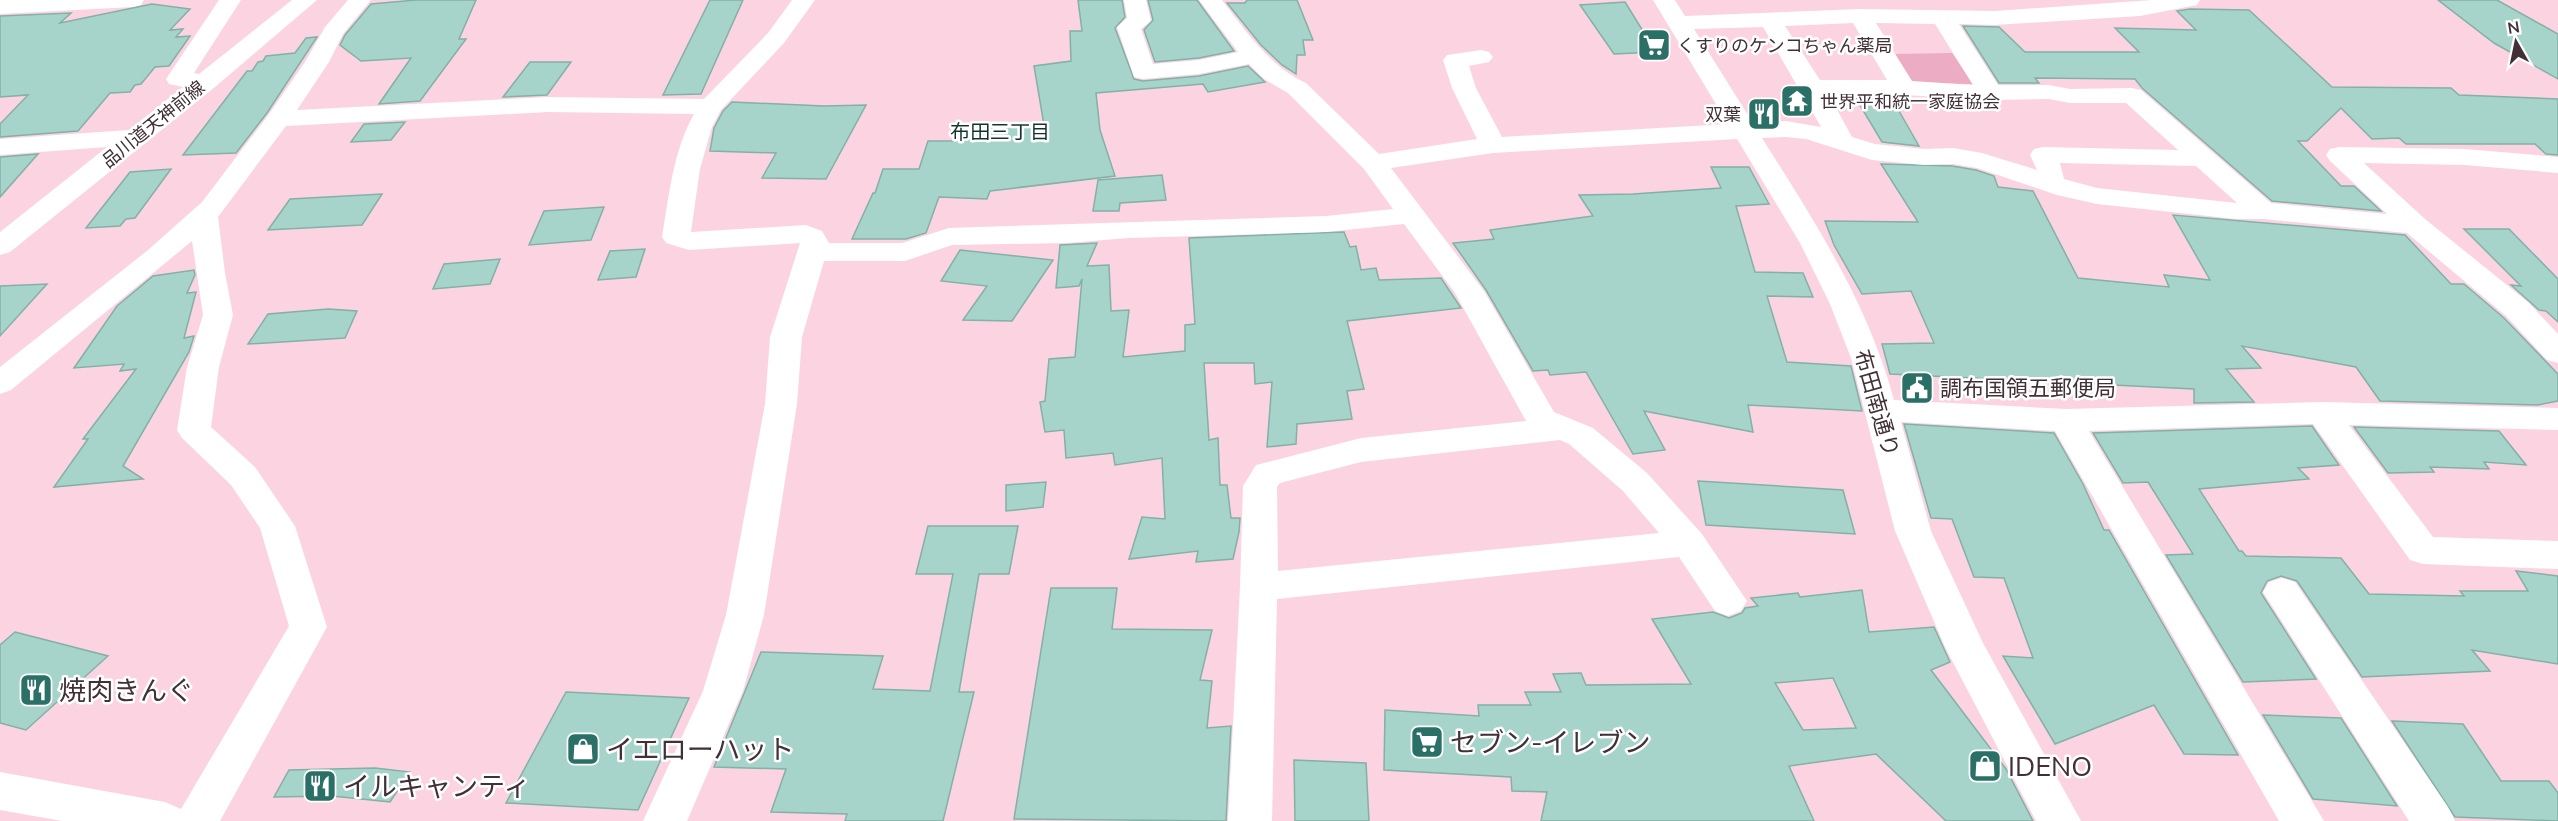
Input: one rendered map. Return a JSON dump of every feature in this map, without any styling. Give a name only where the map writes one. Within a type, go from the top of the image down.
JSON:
[{"type":"street","points":[[0,6],[5,0]]},
{"type":"street","points":[[0,6],[133,0]]},
{"type":"street","points":[[206,82],[178,79],[230,0]]},
{"type":"street","name":"品川道天神前線","points":[[0,246],[306,0]]},
{"type":"street","points":[[0,383],[158,256],[212,208],[278,119],[317,62],[333,32],[360,0]]},
{"type":"street","points":[[665,821],[723,691],[745,615],[781,404],[786,337],[815,242],[806,234],[689,241],[676,237],[687,169],[699,128],[710,106],[776,38],[804,0]]},
{"type":"street","points":[[1135,0],[1139,21],[1129,27],[1143,72],[1199,68],[1255,56]]},
{"type":"street","points":[[1210,0],[1255,56],[1285,84],[1297,88],[1373,163],[1469,291],[1542,420],[1559,429],[1581,436],[1635,482],[1689,543],[1728,601]]},
{"type":"street","points":[[1672,12],[1770,20],[1860,16],[1942,18],[2140,9],[2189,0]]},
{"type":"street","name":"布田南通り","points":[[1672,12],[1814,243],[1845,304],[1867,358],[1913,531],[1965,647],[2059,821]]},
{"type":"street","points":[[1860,16],[1904,88]]},
{"type":"street","points":[[1942,18],[1991,93]]},
{"type":"street","points":[[1770,20],[1812,87],[1841,140]]},
{"type":"street","points":[[1481,57],[1455,60],[1464,88],[1493,145]]},
{"type":"street","points":[[1812,87],[1904,88],[1991,93],[2049,92],[2070,96],[2132,95],[2262,212]]},
{"type":"street","points":[[278,119],[583,104],[650,103],[710,106]]},
{"type":"street","points":[[1373,163],[1493,145],[1786,129],[1841,140],[1872,152],[1953,156],[1982,161],[2097,196],[2236,211],[2415,225]]},
{"type":"street","points":[[0,147],[136,137]]},
{"type":"street","points":[[2051,182],[2050,170],[2043,155],[2201,158]]},
{"type":"street","points":[[2558,165],[2465,157],[2339,155],[2415,225],[2517,309],[2558,353]]},
{"type":"street","points":[[811,252],[905,252],[949,237],[1326,224],[1412,215]]},
{"type":"street","points":[[197,821],[308,627],[277,526],[243,476],[194,430],[203,367],[219,315],[210,273],[204,216]]},
{"type":"street","points":[[1880,410],[2066,420],[2322,414],[2558,419]]},
{"type":"street","points":[[2322,414],[2422,550],[2558,555]]},
{"type":"street","points":[[2066,420],[2183,623],[2302,821]]},
{"type":"street","points":[[1250,821],[1259,587],[1260,486],[1268,474],[1361,450],[1559,429]]},
{"type":"street","points":[[1259,587],[1689,543]]},
{"type":"street","points":[[2282,592],[2433,821]]},
{"type":"street","points":[[0,791],[165,821]]},
{"type":"shaded area","points":[[1952,53],[1973,84],[1909,83],[1894,54]]},
{"type":"building","points":[[416,0],[476,0],[459,39],[466,39],[420,101],[379,104],[411,58],[361,61],[340,45],[345,35],[371,4]]},
{"type":"building","points":[[710,0],[743,0],[701,94],[663,95]]},
{"type":"building","points":[[1078,0],[1122,0],[1125,17],[1115,28],[1134,79],[1143,81],[1199,76],[1248,66],[1265,82],[1208,92],[1203,84],[1096,93],[1100,130],[1115,176],[990,191],[987,199],[939,197],[926,233],[906,239],[852,239],[875,193],[883,169],[919,169],[928,141],[953,141],[959,124],[1044,125],[1034,66],[1071,61],[1070,31],[1082,31]]},
{"type":"building","points":[[1148,0],[1197,0],[1234,51],[1199,58],[1155,62],[1144,30],[1153,20]]},
{"type":"building","points":[[1247,0],[1297,0],[1313,40],[1303,40],[1305,55],[1297,55],[1296,74],[1282,65],[1261,45],[1227,3],[1245,3]]},
{"type":"building","points":[[2438,0],[2497,0],[2558,34],[2558,79],[2494,43]]},
{"type":"building","points":[[1625,2],[1656,52],[1614,54],[1580,5]]},
{"type":"building","points":[[152,4],[190,9],[170,30],[183,29],[176,37],[190,36],[169,66],[155,67],[141,84],[135,85],[130,92],[110,93],[78,131],[0,137],[0,124],[28,95],[0,97],[0,16],[71,13],[60,23]]},
{"type":"building","points":[[2190,9],[2249,10],[2332,87],[2451,88],[2459,95],[2558,99],[2558,155],[2546,154],[2535,144],[2406,144],[2399,138],[2372,139],[2341,108],[2307,141],[2298,141],[2341,186],[2354,186],[2381,211],[2272,201],[2142,88],[2135,79],[2035,78],[2039,83],[1999,83],[1963,26],[1999,27],[2025,52],[2139,52],[2115,28],[2196,30],[2177,11]]},
{"type":"building","points":[[317,37],[267,113],[236,153],[183,155],[247,71],[252,71],[266,56],[295,53],[306,38]]},
{"type":"building","points":[[530,62],[571,62],[547,95],[503,97]]},
{"type":"building","points":[[1855,97],[1891,97],[1919,146],[1882,142]]},
{"type":"building","points":[[732,102],[824,106],[866,105],[826,179],[762,178],[776,153],[710,151],[714,128],[723,111]]},
{"type":"building","points":[[405,122],[391,140],[351,142],[364,124]]},
{"type":"building","points":[[38,154],[0,197],[0,157]]},
{"type":"building","points":[[1881,164],[1952,166],[1976,170],[1994,176],[1998,187],[2033,191],[2078,278],[2169,287],[2164,275],[2210,280],[2173,215],[2405,235],[2451,284],[2464,284],[2504,318],[2558,374],[2558,401],[2538,405],[2380,401],[2356,367],[2242,346],[2261,368],[2226,369],[2254,402],[2194,403],[2194,389],[1890,374],[1882,344],[1934,343],[1911,291],[1862,294],[1834,245],[1825,221],[1918,222]]},
{"type":"building","points":[[1711,167],[1749,167],[1769,204],[1736,206],[1755,272],[1803,273],[1813,297],[1767,296],[1787,362],[1851,366],[1862,411],[1748,405],[1753,432],[1644,411],[1665,450],[1633,454],[1586,372],[1550,375],[1548,370],[1533,371],[1486,290],[1453,243],[1494,239],[1490,230],[1593,216],[1579,195],[1721,188]]},
{"type":"building","points":[[171,169],[135,218],[126,219],[120,226],[86,228],[130,172]]},
{"type":"building","points":[[1162,175],[1166,200],[1120,203],[1119,211],[1093,211],[1098,180]]},
{"type":"building","points":[[382,194],[362,225],[268,230],[290,199]]},
{"type":"building","points":[[604,207],[591,240],[529,245],[544,211]]},
{"type":"building","points":[[2464,229],[2509,229],[2558,279],[2558,322],[2546,311],[2539,310],[2511,285],[2521,286]]},
{"type":"building","points":[[1344,232],[1350,247],[1356,246],[1361,270],[1376,268],[1379,280],[1441,278],[1461,308],[1347,321],[1364,389],[1347,391],[1352,419],[1297,424],[1296,444],[1267,447],[1272,382],[1255,384],[1254,363],[1204,363],[1209,440],[1218,438],[1220,485],[1227,485],[1231,518],[1240,518],[1233,559],[1196,562],[1198,551],[1129,559],[1142,517],[1165,519],[1162,458],[1115,465],[1113,453],[1066,458],[1064,430],[1045,432],[1040,402],[1045,401],[1049,359],[1075,357],[1082,279],[1079,286],[1056,288],[1060,245],[1097,243],[1087,266],[1109,265],[1111,311],[1129,310],[1123,357],[1185,351],[1185,325],[1195,324],[1189,238]]},
{"type":"building","points":[[645,249],[636,277],[598,280],[610,251]]},
{"type":"building","points":[[960,250],[1053,260],[1012,321],[963,320],[987,286],[941,281]]},
{"type":"building","points":[[500,259],[490,284],[433,289],[444,264]]},
{"type":"building","points":[[194,270],[195,275],[187,293],[196,292],[184,338],[194,336],[189,352],[123,466],[143,479],[54,487],[88,439],[83,439],[136,369],[120,371],[124,364],[74,368],[117,306],[153,276]]},
{"type":"building","points":[[47,284],[28,305],[0,336],[0,286]]},
{"type":"building","points":[[328,309],[357,311],[345,338],[248,344],[268,314]]},
{"type":"building","points":[[1904,424],[2054,433],[2083,484],[2104,530],[2109,530],[2238,755],[2184,754],[2154,705],[2055,744],[2003,656],[2033,658],[2004,578],[1974,577],[1952,519],[1931,518]]},
{"type":"building","points":[[2312,426],[2339,465],[2298,468],[2309,479],[2199,489],[2239,551],[2246,556],[2341,558],[2369,594],[2464,596],[2460,591],[2528,591],[2516,571],[2558,576],[2558,664],[2472,650],[2490,671],[2362,677],[2297,581],[2281,576],[2267,581],[2261,593],[2316,679],[2243,682],[2166,555],[2193,554],[2148,482],[2123,483],[2093,433]]},
{"type":"building","points":[[2354,427],[2499,431],[2526,465],[2484,462],[2489,469],[2430,467],[2434,472],[2388,473]]},
{"type":"building","points":[[1698,481],[1843,490],[1855,534],[1706,525]]},
{"type":"building","points":[[1046,482],[1043,507],[1006,511],[1006,485]]},
{"type":"building","points":[[928,526],[1018,526],[1009,574],[979,574],[959,692],[974,692],[943,821],[845,821],[847,814],[771,812],[786,769],[714,767],[761,652],[883,656],[873,689],[930,691],[953,574],[916,574]]},
{"type":"building","points":[[1051,588],[1117,588],[1112,629],[1212,630],[1200,680],[1212,681],[1207,728],[1231,726],[1226,821],[1014,819]]},
{"type":"building","points":[[1862,590],[1869,632],[1934,627],[1950,662],[1931,670],[2006,769],[2033,821],[1946,821],[1876,754],[1789,766],[1814,821],[1541,821],[1547,792],[1512,791],[1511,777],[1384,770],[1385,710],[1479,716],[1478,705],[1531,705],[1525,692],[1561,692],[1553,674],[1581,673],[1586,685],[1691,684],[1652,619],[1713,612],[1729,618],[1742,613],[1745,608],[1758,606],[1751,598],[1798,593],[1800,597]],"holes":[[[1833,678],[1856,728],[1803,730],[1775,683]]]},
{"type":"building","name":"焼肉きんぐ","points":[[15,632],[108,656],[26,730],[0,723],[0,645]]},
{"type":"building","points":[[566,692],[689,698],[638,810],[506,803]]},
{"type":"building","points":[[2263,715],[2341,718],[2397,806],[2313,799]]},
{"type":"building","points":[[2392,721],[2463,724],[2501,781],[2549,781],[2558,793],[2558,821],[2455,817]]},
{"type":"building","points":[[1294,760],[1366,763],[1369,821],[1295,821]]},
{"type":"building","points":[[375,768],[410,772],[390,802],[332,796],[274,797],[289,770]]},
{"type":"place","name":"くすりのケンコちゃん薬局","points":[[1654,45]]},
{"type":"place","name":"世界平和統一家庭協会","points":[[1797,101]]},
{"type":"place","name":"双葉","points":[[1764,114]]},
{"type":"place","name":"調布国領五郵便局","points":[[1917,388]]},
{"type":"place","name":"焼肉きんぐ","points":[[36,690]]},
{"type":"place","name":"セブン-イレブン","points":[[1427,742]]},
{"type":"place","name":"イエローハット","points":[[583,749]]},
{"type":"place","name":"IDENO","points":[[1985,766]]},
{"type":"place","name":"イルキャンティ","points":[[320,786]]},
{"type":"district","name":"布田三丁目","points":[[1000,131]]}]
